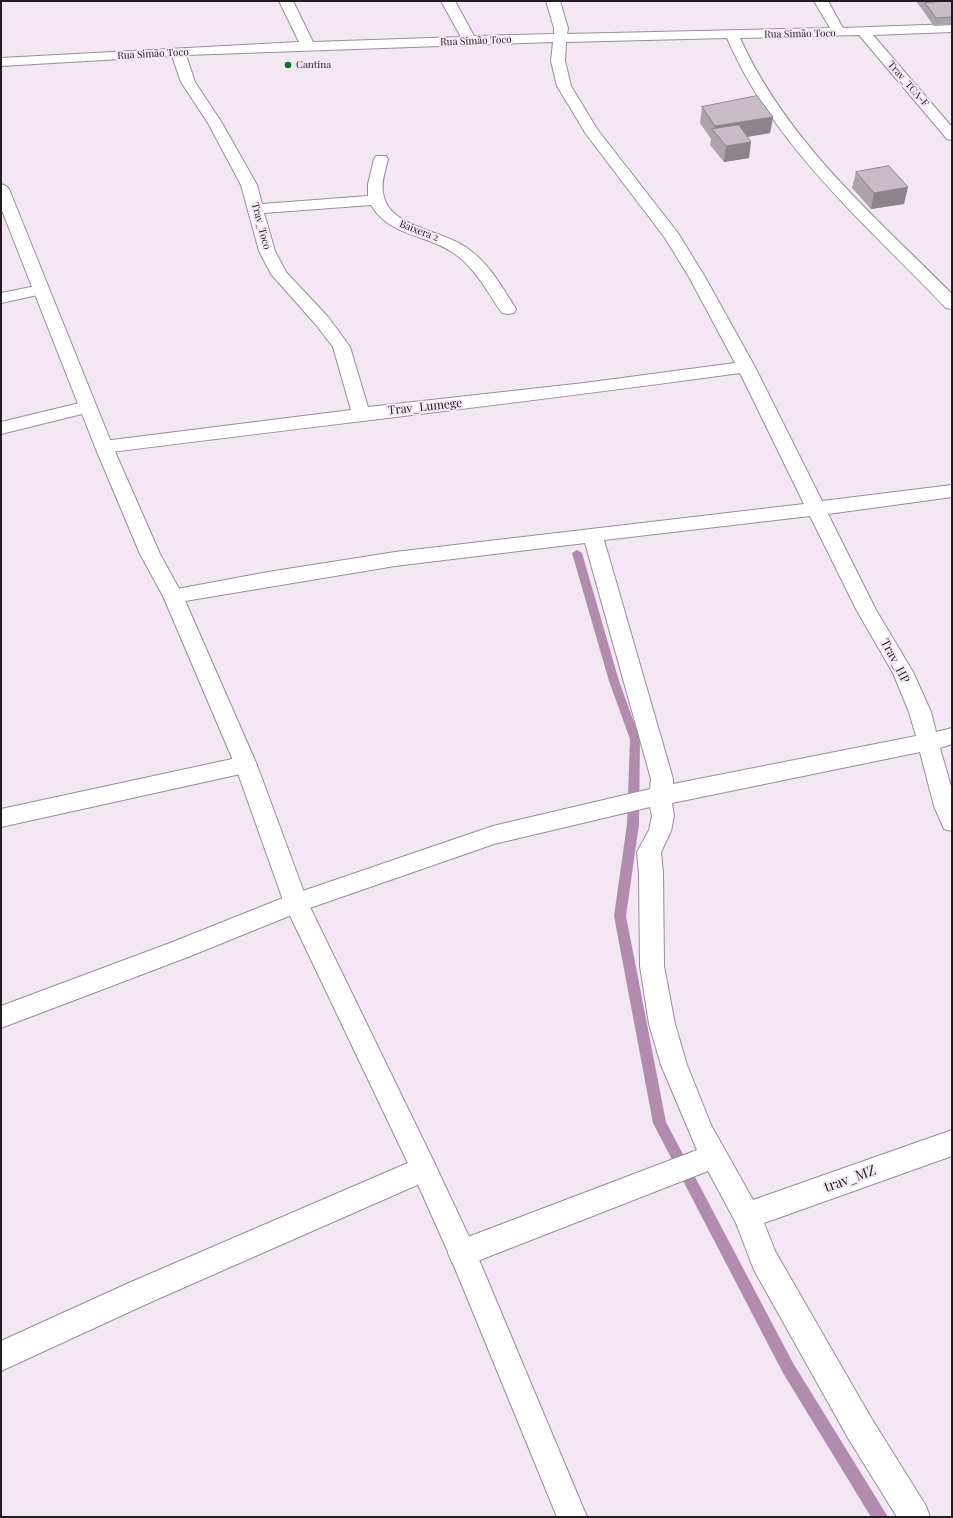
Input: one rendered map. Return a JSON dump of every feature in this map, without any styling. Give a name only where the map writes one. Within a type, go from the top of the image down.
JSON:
[{"type":"street","points":[[286,1],[308,46]]},
{"type":"street","points":[[448,1],[470,41]]},
{"type":"street","name":"Trav_HP","points":[[553,1],[561,28],[558,61],[564,86],[591,131],[672,236],[697,276],[746,366],[867,611],[903,672],[920,712],[945,806],[952,822]]},
{"type":"street","points":[[821,1],[839,33]]},
{"type":"street","name":"Rua Simão Toco","points":[[1,62],[308,46],[559,38],[839,33],[952,28]]},
{"type":"street","name":"Trav_TCA-F","points":[[863,32],[952,136]]},
{"type":"street","points":[[732,35],[750,74],[793,138],[844,195],[951,302]]},
{"type":"street","name":"Trav_Toco","points":[[178,52],[188,82],[214,123],[249,185],[257,209],[267,251],[279,274],[323,322],[341,347],[361,414]]},
{"type":"street","name":"Baixera 2","points":[[381,159],[375,192],[383,214],[395,222],[441,239],[468,256],[486,274],[508,309]]},
{"type":"street","points":[[1,189],[6,213],[41,290],[104,447],[150,554],[173,596],[246,764],[296,903],[424,1169],[462,1253],[572,1517]]},
{"type":"street","points":[[257,209],[378,200]]},
{"type":"street","points":[[1,298],[41,290]]},
{"type":"street","name":"Trav_Lumege","points":[[104,447],[361,414],[584,389],[746,366]]},
{"type":"street","points":[[1,428],[88,407]]},
{"type":"street","points":[[173,596],[310,572],[425,555],[816,509],[952,491]]},
{"type":"street","points":[[593,535],[662,779],[660,796],[663,816],[660,831],[649,852],[651,873],[652,966],[662,1024],[674,1065],[701,1132],[747,1216],[764,1260],[859,1427],[915,1517]]},
{"type":"street","points":[[1,1017],[179,950],[296,903],[493,835],[660,796],[929,742],[952,736]]},
{"type":"street","points":[[1,818],[246,764]]},
{"type":"street","name":"trav_MZ","points":[[747,1216],[952,1143]]},
{"type":"street","points":[[462,1253],[715,1156]]},
{"type":"street","points":[[1,1356],[148,1289],[424,1169]]},
{"type":"building","points":[[952,1],[952,17],[936,18],[925,3]]},
{"type":"building","points":[[757,96],[773,117],[715,126],[702,107]]},
{"type":"building","points":[[739,125],[751,142],[726,146],[712,129]]},
{"type":"building","points":[[889,166],[908,187],[874,193],[856,172]]},
{"type":"waterway","points":[[577,553],[614,681],[635,739],[633,824],[620,916],[660,1123],[788,1368],[880,1517]]},
{"type":"place","name":"Cantina","points":[[288,65]]}]
